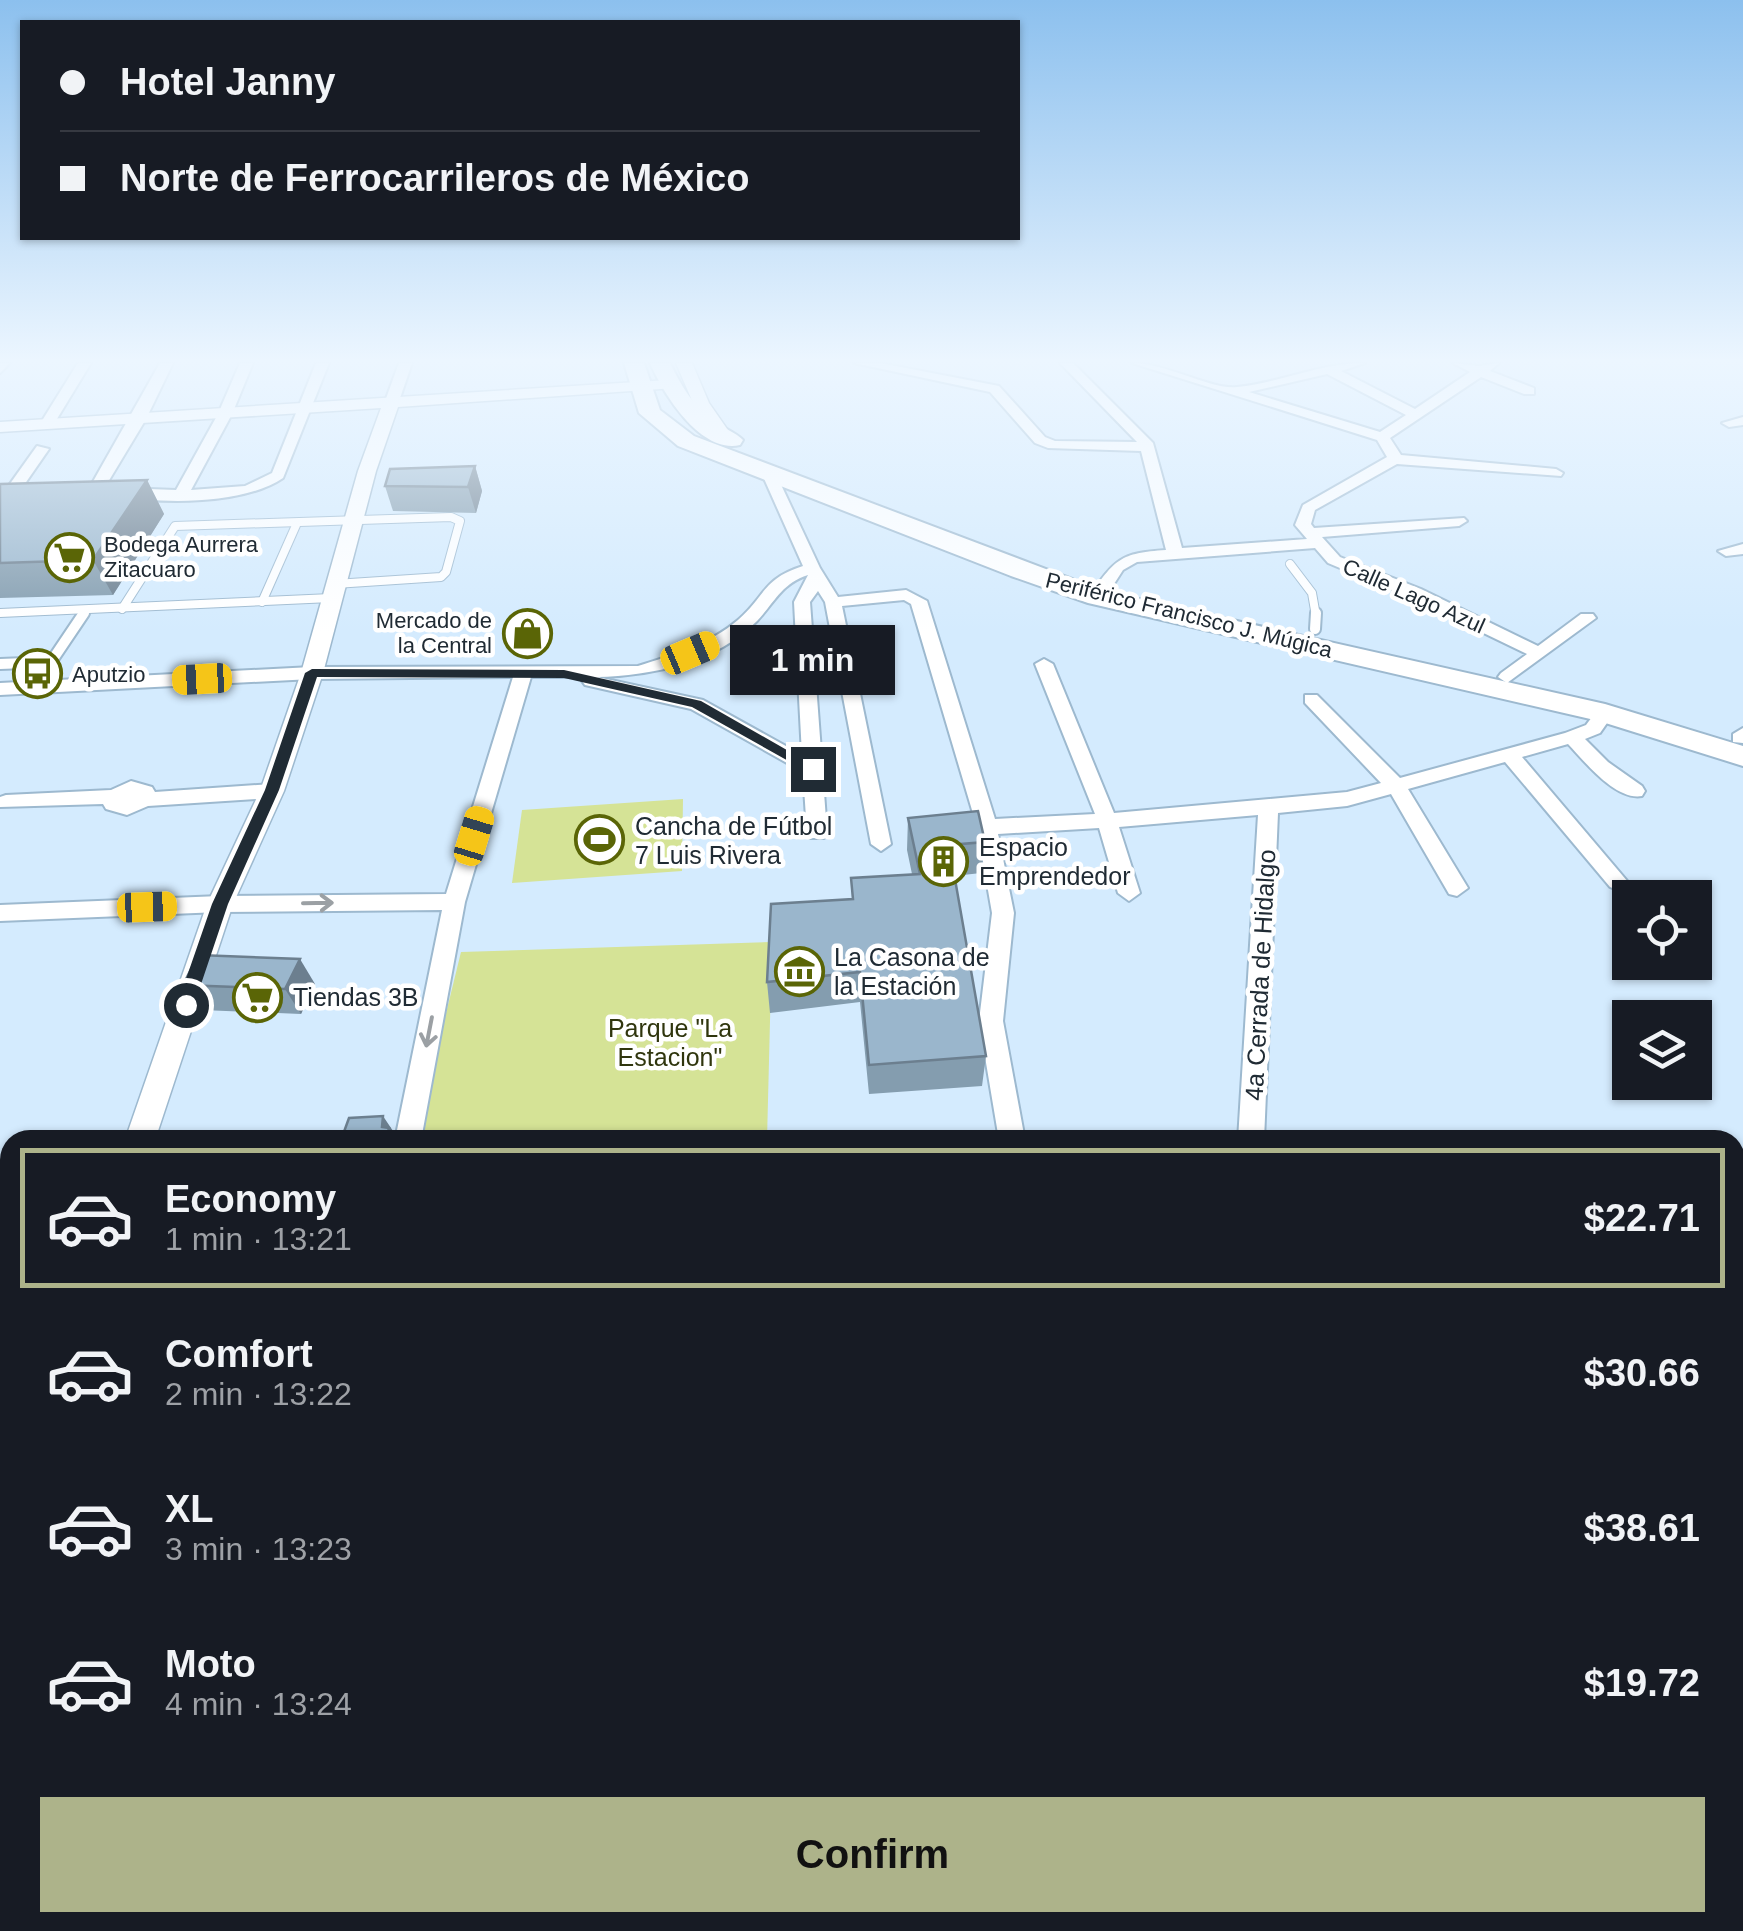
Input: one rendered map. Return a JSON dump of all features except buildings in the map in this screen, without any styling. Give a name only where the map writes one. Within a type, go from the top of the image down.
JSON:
[{"type":"main road","name":"Periférico Francisco J. Múgica","points":[[738,453],[770,474],[1101,590],[1605,713],[1742,742]]},
{"type":"main road","name":"Periférico Francisco J. Múgica","points":[[750,453],[1101,590],[1315,629],[1648,710],[1742,742]]},
{"type":"street","points":[[12,495],[40,453]]},
{"type":"street","points":[[115,453],[86,494],[243,492],[270,484],[288,453]]},
{"type":"street","points":[[182,493],[204,453]]},
{"type":"street","points":[[143,1130],[220,904],[272,790],[312,673],[375,453]]},
{"type":"street","points":[[1149,453],[1175,552]]},
{"type":"street","points":[[1393,453],[1394,459]]},
{"type":"street","points":[[1313,538],[1304,526],[1308,508],[1394,459],[1556,473]]},
{"type":"street","points":[[770,474],[815,573],[833,602],[880,844]]},
{"type":"street","points":[[1101,590],[1117,567],[1133,557],[1460,521]]},
{"type":"street","name":"Calle Lago Azul","points":[[1313,538],[1334,560],[1415,593],[1536,652]]},
{"type":"street","points":[[0,689],[312,673],[639,671],[682,656],[737,629],[754,614],[777,581],[815,573]]},
{"type":"street","points":[[815,573],[802,602],[817,832]]},
{"type":"street","points":[[833,602],[906,596],[919,601],[986,827],[1003,913],[991,998],[1010,1130]]},
{"type":"street","points":[[1506,677],[1587,618]]},
{"type":"street","points":[[1044,664],[1107,820],[1129,893]]},
{"type":"street","points":[[410,1130],[454,902],[524,672]]},
{"type":"street","points":[[564,674],[696,704],[813,769]]},
{"type":"street","points":[[1311,700],[1396,786],[1457,888]]},
{"type":"street","points":[[986,827],[1268,810],[1347,798],[1572,737],[1593,729],[1605,713]]},
{"type":"street","points":[[1572,737],[1601,767],[1635,791]]},
{"type":"street","points":[[1512,753],[1516,766],[1615,880]]},
{"type":"street","points":[[6,802],[114,797],[121,791],[140,788],[145,792],[144,798],[272,790]]},
{"type":"street","name":"4a Cerrada de Hidalgo","points":[[1252,1130],[1268,810]]},
{"type":"street","points":[[0,913],[220,904],[454,902]]},
{"type":"lane","points":[[0,613],[84,611],[262,602],[441,577],[446,572],[460,522],[451,517],[354,518],[176,526],[122,609]]},
{"type":"lane","points":[[262,602],[297,523]]},
{"type":"lane","points":[[1290,564],[1314,590],[1318,602],[1315,629]]},
{"type":"lane","points":[[0,664],[50,662],[84,611]]},
{"type":"green space","name":"Cancha de Fútbol 7 Luis Rivera","points":[[683,799],[682,871],[512,883],[522,810]]},
{"type":"green space","name":"Parque \"La Estacion\"","points":[[772,942],[767,1130],[417,1130],[461,952]]},
{"type":"place","name":"Bodega Aurrera Zitacuaro","points":[[69,557]]},
{"type":"place","name":"Mercado de la Central","points":[[527,633]]},
{"type":"place","name":"Aputzio","points":[[37,674]]},
{"type":"place","name":"Cancha de Fútbol 7 Luis Rivera","points":[[600,840]]},
{"type":"place","name":"Espacio Emprendedor","points":[[944,861]]},
{"type":"place","name":"La Casona de la Estación","points":[[799,971]]},
{"type":"place","name":"Tiendas 3B","points":[[258,997]]},
{"type":"route","points":[[186,1005],[220,904],[272,790],[312,673],[564,674],[696,704],[813,769]]}]
